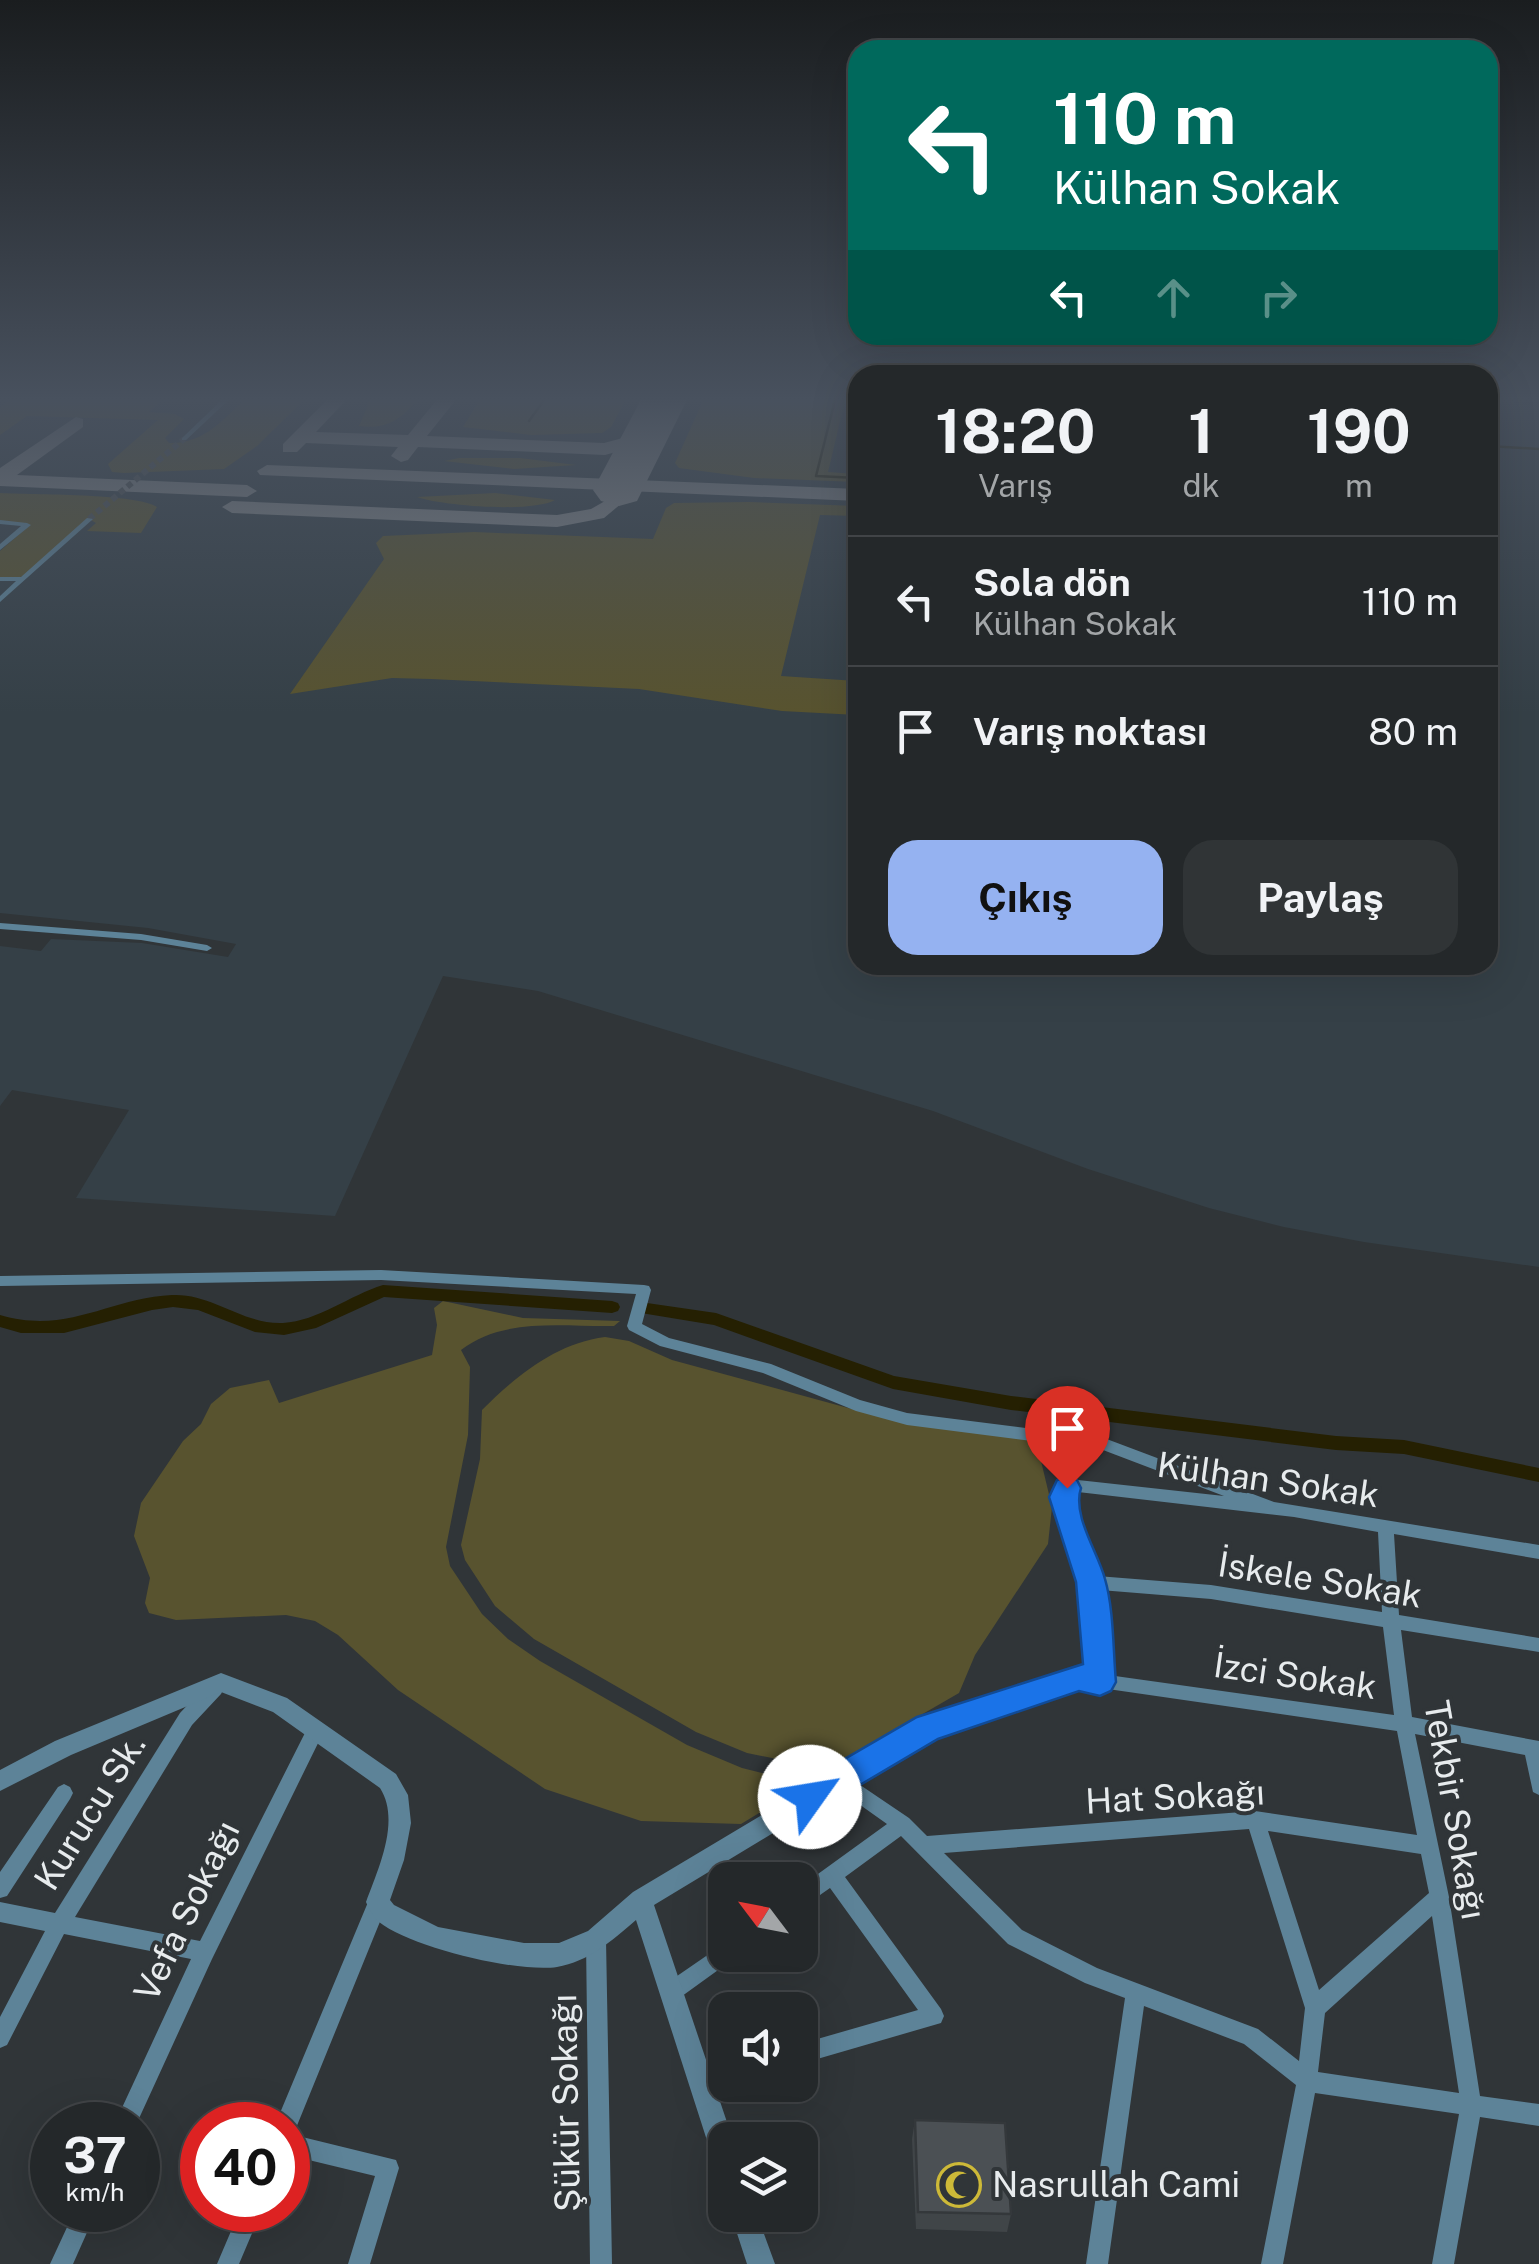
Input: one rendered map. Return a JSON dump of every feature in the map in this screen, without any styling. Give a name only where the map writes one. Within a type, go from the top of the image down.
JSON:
[{"type":"street","points":[[0,600],[89,519]]},
{"type":"street","points":[[0,522],[27,524],[0,548]]},
{"type":"street","points":[[0,579],[23,579]]},
{"type":"street","points":[[0,926],[141,937],[207,948]]},
{"type":"street","points":[[0,1281],[381,1276],[644,1290],[634,1326],[666,1342],[766,1368],[856,1405],[907,1419],[1104,1444],[1274,1509]]},
{"type":"street","name":"Külhan Sokak","points":[[1100,1682],[1092,1582],[1068,1516],[1064,1497],[1067,1488],[1078,1486],[1274,1509],[1539,1552]]},
{"type":"street","name":"Tekbir Sokağı","points":[[1386,1526],[1391,1621],[1404,1724],[1439,1897],[1470,2105],[1443,2264]]},
{"type":"street","name":"İskele Sokak","points":[[1092,1582],[1211,1592],[1539,1646]]},
{"type":"street","points":[[378,1902],[386,1913],[414,1929],[483,1950],[560,1955],[596,1940],[641,1900],[928,1727],[1079,1677],[1100,1682]]},
{"type":"street","points":[[0,1781],[63,1748],[221,1682],[280,1705],[388,1781],[400,1809],[398,1842],[378,1902],[295,2102]]},
{"type":"street","name":"Kurucu Sk.","points":[[0,2038],[59,1924],[186,1719],[221,1682]]},
{"type":"street","name":"İzci Sokak","points":[[1100,1682],[1404,1724],[1536,1748]]},
{"type":"street","name":"Vefa Sokağı","points":[[136,2102],[204,1952],[316,1728]]},
{"type":"street","points":[[1536,1748],[1539,1786]]},
{"type":"street","points":[[838,1778],[902,1824],[1015,1936],[1092,1976],[1251,2036],[1308,2081],[1539,2115]]},
{"type":"street","points":[[0,1889],[64,1793]]},
{"type":"street","points":[[1254,1820],[1315,2008],[1308,2081],[1272,2264]]},
{"type":"street","name":"Hat Sokağı","points":[[923,1845],[1254,1820],[1429,1846]]},
{"type":"street","points":[[818,1886],[902,1824]]},
{"type":"street","points":[[818,2049],[934,2016],[832,1875]]},
{"type":"street","points":[[1315,2008],[1439,1897]]},
{"type":"street","points":[[641,1900],[671,1992],[708,2068]]},
{"type":"street","points":[[0,1912],[204,1952]]},
{"type":"street","name":"Şükür Sokağı","points":[[596,1940],[601,2264]]},
{"type":"street","points":[[671,1992],[708,1965]]},
{"type":"street","points":[[1097,2264],[1136,1992]]},
{"type":"street","points":[[310,2149],[388,2168],[360,2264]]},
{"type":"street","points":[[62,2264],[76,2232]]},
{"type":"street","points":[[228,2264],[242,2232]]},
{"type":"street","points":[[750,2232],[761,2264]]},
{"type":"shaded area","points":[[0,502],[848,502],[848,975],[1498,975],[1498,502],[1539,502],[1539,1267],[1364,1242],[1209,1208],[1088,1169],[933,1111],[538,991],[443,976],[335,1216],[76,1198],[129,1110],[12,1090],[0,1106],[0,946],[41,951],[51,939],[142,943],[228,957],[236,944],[148,928],[0,913]]},
{"type":"shaded area","points":[[0,502],[144,502],[157,507],[141,533],[87,531],[96,523],[89,519],[27,576],[0,580],[0,551],[30,525],[0,523]]},
{"type":"shaded area","points":[[439,502],[550,502],[487,507]]},
{"type":"shaded area","points":[[674,503],[848,506],[848,516],[820,515],[781,676],[848,680],[848,715],[782,711],[639,689],[431,679],[392,678],[290,694],[384,559],[376,543],[383,536],[474,532],[653,539],[666,508]]},
{"type":"shaded area","points":[[443,1301],[523,1318],[620,1321],[614,1326],[514,1328],[496,1332],[461,1350],[470,1367],[468,1435],[446,1547],[450,1566],[482,1614],[508,1639],[540,1661],[687,1745],[802,1787],[741,1824],[641,1821],[545,1789],[398,1690],[338,1635],[315,1621],[286,1615],[176,1620],[149,1613],[145,1603],[150,1578],[134,1536],[141,1503],[183,1441],[201,1424],[211,1404],[230,1388],[269,1380],[279,1403],[432,1355],[437,1325],[434,1308]]},
{"type":"shaded area","points":[[605,1337],[629,1341],[672,1360],[848,1408],[930,1426],[1036,1440],[1052,1507],[1048,1544],[975,1655],[959,1693],[831,1767],[822,1768],[747,1753],[696,1732],[534,1639],[495,1606],[465,1560],[461,1545],[480,1459],[482,1410],[553,1354]]},
{"type":"building","name":"Nasrullah Cami","points":[[915,2120],[1005,2123],[1011,2214],[918,2212]]},
{"type":"waterway","points":[[0,1321],[42,1329],[173,1301],[201,1305],[255,1326],[284,1329],[310,1323],[383,1291],[612,1307]]},
{"type":"waterway","points":[[647,1309],[716,1319],[893,1382],[1011,1403],[1336,1443],[1404,1447],[1539,1475]]},
{"type":"taxiway","points":[[232,507],[557,521],[597,514],[612,503]]},
{"type":"tunnel","points":[[89,519],[110,502]]},
{"type":"place","name":"Nasrullah Cami","points":[[959,2185]]},
{"type":"route","points":[[810,1797],[928,1727],[1079,1677],[1100,1682],[1092,1582],[1068,1516],[1064,1497],[1067,1488]]}]
